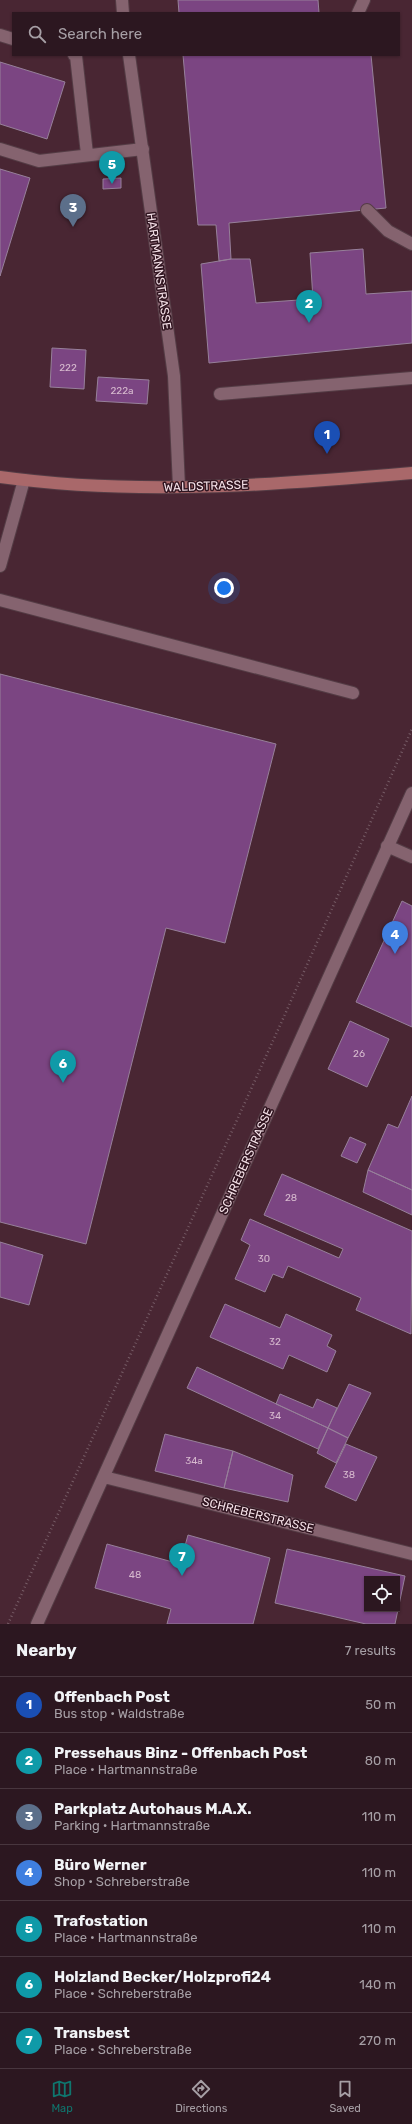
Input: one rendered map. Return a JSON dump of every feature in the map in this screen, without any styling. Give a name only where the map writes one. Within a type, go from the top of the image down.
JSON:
[{"type":"main road","name":"WALDSTRASSE","points":[[0,477],[91,486],[178,487],[330,480],[412,473]]},
{"type":"street","points":[[122,0],[123,12]]},
{"type":"street","points":[[358,12],[364,0]]},
{"type":"street","points":[[0,35],[12,39]]},
{"type":"street","points":[[76,56],[87,154]]},
{"type":"street","name":"HARTMANNSTRASSE","points":[[129,56],[174,376],[178,487]]},
{"type":"street","points":[[0,149],[39,161],[87,154],[142,149]]},
{"type":"street","points":[[367,210],[388,231],[412,244]]},
{"type":"street","points":[[220,394],[412,378]]},
{"type":"street","points":[[0,566],[24,480]]},
{"type":"street","points":[[0,600],[353,693]]},
{"type":"street","name":"SCHREBERSTRASSE","points":[[38,1624],[412,792]]},
{"type":"street","points":[[387,846],[412,857]]},
{"type":"street","name":"SCHREBERSTRASSE","points":[[104,1477],[412,1554]]},
{"type":"path","points":[[8,1624],[282,1021],[412,729]]},
{"type":"shaded area","points":[[0,0],[412,0],[412,1624],[0,1624]]},
{"type":"building","points":[[178,0],[318,0],[319,12],[179,12]]},
{"type":"building","points":[[183,56],[371,56],[386,208],[229,223],[231,259],[219,261],[216,225],[198,225]]},
{"type":"building","points":[[0,62],[65,82],[47,139],[0,124]]},
{"type":"building","points":[[0,169],[30,178],[0,276]]},
{"type":"building","points":[[121,178],[121,188],[103,189],[103,179]]},
{"type":"building","points":[[363,249],[366,294],[412,291],[412,343],[209,363],[201,264],[231,259],[250,259],[256,303],[313,299],[310,253]]},
{"type":"building","points":[[52,348],[86,350],[84,389],[50,387]]},
{"type":"building","points":[[98,377],[149,380],[147,404],[96,401]]},
{"type":"building","points":[[0,674],[276,744],[225,943],[166,928],[86,1244],[0,1222]]},
{"type":"building","points":[[402,901],[412,906],[412,1027],[356,1002]]},
{"type":"building","points":[[350,1021],[389,1039],[367,1087],[328,1069]]},
{"type":"building","points":[[412,1096],[412,1190],[368,1170],[388,1124],[398,1128]]},
{"type":"building","points":[[350,1137],[366,1144],[357,1163],[341,1156]]},
{"type":"building","points":[[368,1170],[412,1190],[412,1215],[363,1192]]},
{"type":"building","points":[[282,1174],[412,1231],[411,1334],[356,1310],[361,1298],[288,1266],[283,1278],[273,1274],[265,1292],[235,1279],[250,1245],[241,1240],[250,1219],[339,1258],[343,1249],[264,1215]]},
{"type":"building","points":[[0,1242],[43,1255],[29,1305],[0,1297]]},
{"type":"building","points":[[225,1304],[280,1328],[286,1314],[332,1335],[327,1346],[336,1351],[327,1372],[289,1355],[283,1369],[210,1337]]},
{"type":"building","points":[[197,1367],[328,1428],[318,1449],[187,1388]]},
{"type":"building","points":[[349,1384],[371,1393],[348,1438],[328,1428]]},
{"type":"building","points":[[280,1394],[313,1408],[317,1399],[337,1408],[328,1428],[276,1404]]},
{"type":"building","points":[[328,1428],[348,1438],[336,1463],[317,1453]]},
{"type":"building","points":[[165,1434],[233,1451],[224,1488],[155,1471]]},
{"type":"building","points":[[346,1444],[377,1457],[356,1501],[325,1487]]},
{"type":"building","points":[[233,1451],[293,1475],[288,1502],[224,1488]]},
{"type":"building","points":[[188,1535],[270,1558],[253,1624],[167,1624],[171,1609],[95,1588],[107,1544],[180,1564]]},
{"type":"building","points":[[287,1549],[405,1576],[400,1600],[400,1576],[364,1576],[364,1612],[398,1612],[395,1624],[366,1624],[275,1603]]},
{"type":"place","name":"Trafostation","points":[[112,184]]},
{"type":"place","name":"Parkplatz Autohaus M.A.X.","points":[[73,227]]},
{"type":"place","name":"Pressehaus Binz - Offenbach Post","points":[[309,323]]},
{"type":"place","name":"Offenbach Post","points":[[327,454]]},
{"type":"place","name":"Büro Werner","points":[[395,954]]},
{"type":"place","name":"Holzland Becker/Holzprofi24","points":[[63,1083]]},
{"type":"place","name":"Transbest","points":[[182,1576]]}]
